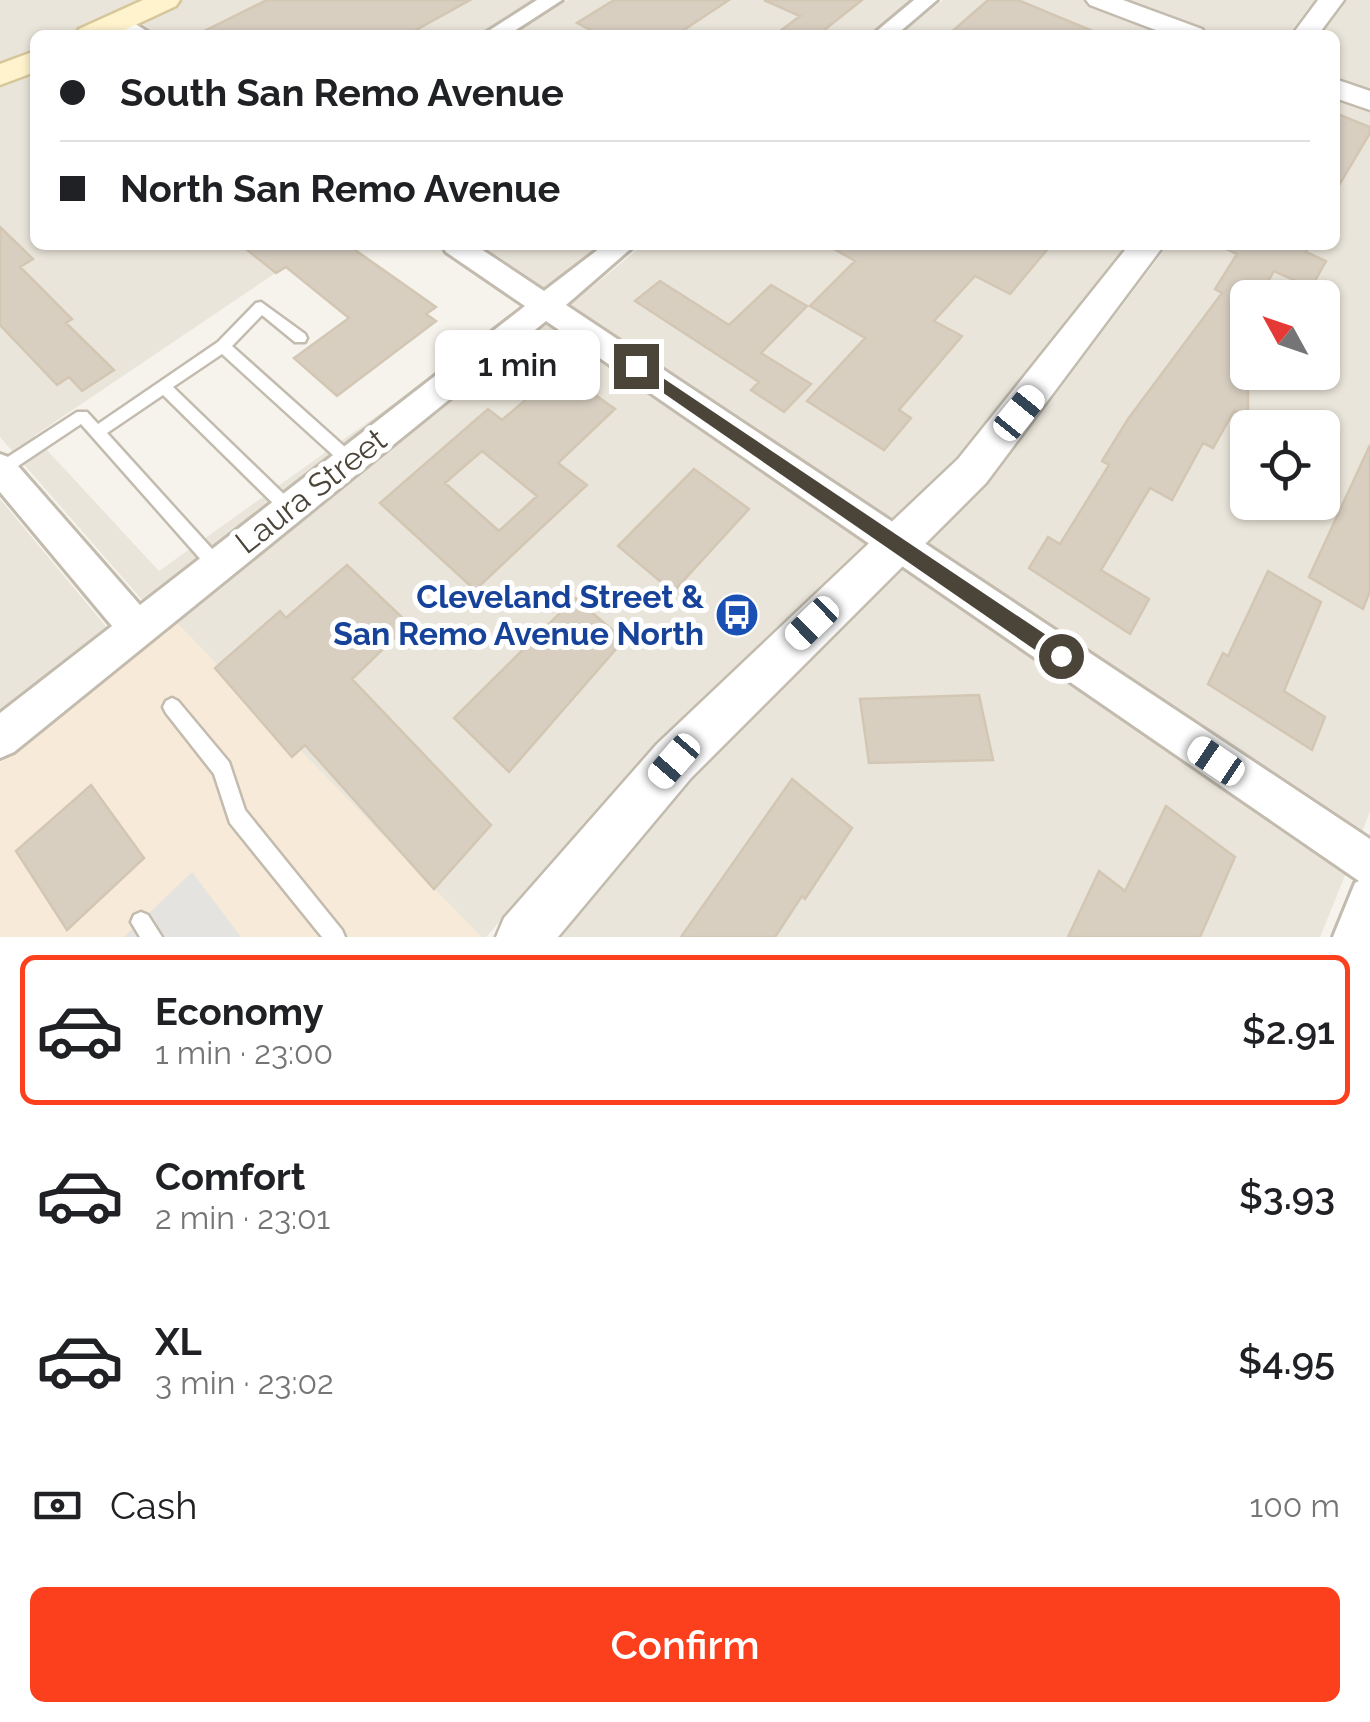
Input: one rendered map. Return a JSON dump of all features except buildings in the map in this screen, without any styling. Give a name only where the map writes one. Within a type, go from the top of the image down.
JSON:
[{"type":"main road","points":[[131,28],[166,0]]},
{"type":"main road","points":[[0,76],[30,62]]},
{"type":"street","points":[[501,30],[552,0]]},
{"type":"street","points":[[890,30],[927,0]]},
{"type":"street","points":[[1099,0],[1180,30]]},
{"type":"street","points":[[1309,30],[1331,0]]},
{"type":"street","points":[[1340,90],[1370,101]]},
{"type":"street","points":[[463,250],[1370,864]]},
{"type":"street","name":"Laura Street","points":[[0,738],[616,250]]},
{"type":"street","points":[[523,937],[674,761],[972,470],[1143,250]]},
{"type":"street","points":[[1,468],[138,628]]},
{"type":"street","points":[[1355,937],[1370,898]]},
{"type":"lane","points":[[97,432],[223,346],[261,307],[300,338]]},
{"type":"lane","points":[[223,346],[350,461]]},
{"type":"lane","points":[[164,387],[289,509]]},
{"type":"lane","points":[[1,468],[82,416],[217,566]]},
{"type":"lane","points":[[172,707],[222,769],[237,816],[335,937]]},
{"type":"shaded area","points":[[0,0],[150,0],[84,30],[30,30],[30,54],[0,68]]},
{"type":"shaded area","points":[[182,0],[536,0],[485,30],[152,30],[138,21]]},
{"type":"shaded area","points":[[568,0],[911,0],[873,30],[517,30]]},
{"type":"shaded area","points":[[943,0],[1082,0],[1163,30],[906,30]]},
{"type":"shaded area","points":[[1116,0],[1315,0],[1292,30],[1197,30]]},
{"type":"shaded area","points":[[1347,0],[1370,0],[1370,94],[1340,83],[1340,30],[1325,30]]},
{"type":"shaded area","points":[[30,70],[30,250],[310,250],[34,436],[159,571],[448,365],[144,602],[0,437],[0,84]]},
{"type":"shaded area","points":[[1340,97],[1370,108],[1370,811],[1361,835],[924,545],[989,482],[1164,250],[1340,250]]},
{"type":"shaded area","points":[[485,250],[596,250],[546,289]]},
{"type":"shaded area","points":[[637,250],[1122,250],[956,459],[889,522],[570,305]]},
{"type":"shaded area","points":[[548,322],[866,544],[658,744],[486,937],[481,937],[175,621]]},
{"type":"shaded area","points":[[0,499],[108,629],[0,714]]},
{"type":"shaded area","points":[[900,568],[1346,873],[1320,937],[557,937],[691,779]]},
{"type":"shaded area","points":[[175,621],[481,937],[0,937],[0,763]]},
{"type":"shaded area","points":[[192,872],[241,937],[124,937]]},
{"type":"place","name":"Cleveland Street & San Remo Avenue North","points":[[737,615]]},
{"type":"route","points":[[636,366],[1061,656]]}]
